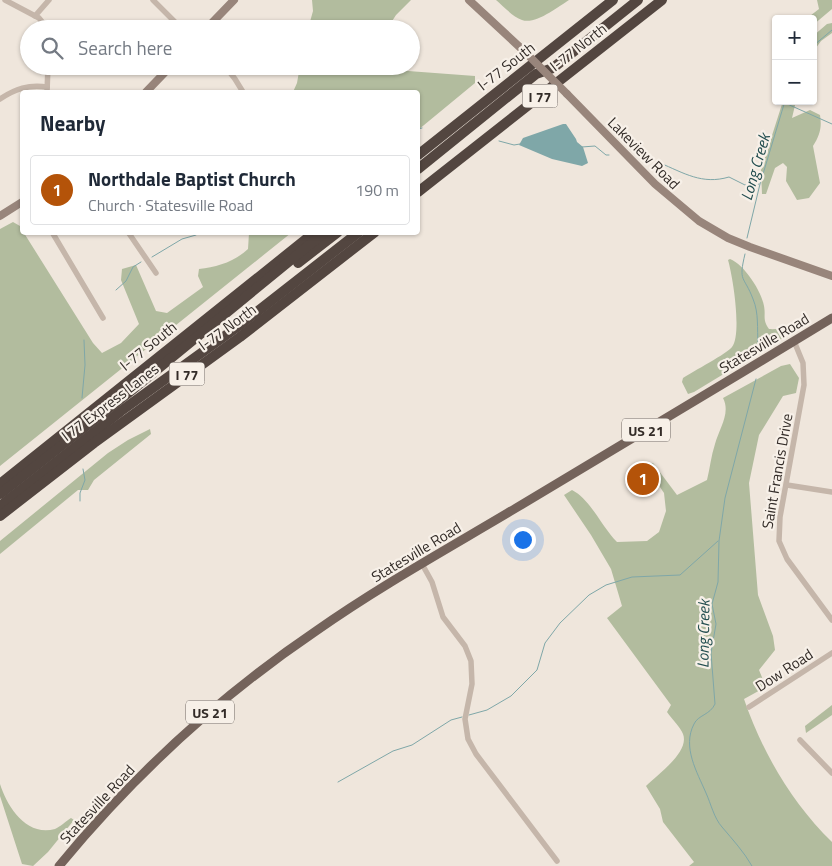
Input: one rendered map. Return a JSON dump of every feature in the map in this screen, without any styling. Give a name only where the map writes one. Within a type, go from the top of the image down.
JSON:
[{"type":"highway","name":"I-77 South","points":[[420,153],[613,0]]},
{"type":"highway","points":[[561,58],[628,0]]},
{"type":"highway","points":[[420,175],[527,85],[536,74],[544,71],[549,64],[561,58],[638,0]]},
{"type":"highway","name":"I-77 North","points":[[420,190],[662,0]]},
{"type":"highway","points":[[420,167],[527,85]]},
{"type":"highway","name":"I-77 South","points":[[0,484],[311,235]]},
{"type":"highway","name":"I 77 Express Lanes","points":[[0,494],[216,322],[320,235]]},
{"type":"highway","points":[[216,322],[230,315],[334,235]]},
{"type":"highway","points":[[240,326],[248,314],[344,235]]},
{"type":"highway","name":"I 77 Express Lanes","points":[[0,506],[121,411],[240,326],[355,235]]},
{"type":"highway","name":"I-77 North","points":[[0,516],[94,442],[247,331],[371,235]]},
{"type":"main road","points":[[215,20],[234,0]]},
{"type":"main road","name":"Lakeview Road","points":[[469,0],[525,52],[664,193],[699,221],[728,238],[832,276]]},
{"type":"main road","points":[[148,90],[162,75]]},
{"type":"main road","points":[[0,216],[20,203]]},
{"type":"main road","name":"Statesville Road","points":[[59,866],[96,823],[157,760],[229,696],[314,632],[422,564],[832,318]]},
{"type":"street","points":[[5,0],[42,20]]},
{"type":"street","points":[[35,16],[49,0]]},
{"type":"street","points":[[153,0],[173,20]]},
{"type":"street","points":[[0,99],[26,86],[47,90],[48,75]]},
{"type":"street","points":[[232,75],[242,90]]},
{"type":"street","points":[[54,235],[103,318]]},
{"type":"street","points":[[130,235],[156,273]]},
{"type":"street","name":"Saint Francis Drive","points":[[794,341],[803,363],[805,377],[779,530],[781,547],[787,559],[832,620]]},
{"type":"street","points":[[787,485],[832,492]]},
{"type":"street","points":[[422,564],[432,582],[443,617],[465,646],[472,661],[472,684],[465,718],[468,739],[476,754],[558,861]]},
{"type":"street","name":"Dow Road","points":[[749,707],[832,653]]},
{"type":"street","points":[[800,740],[832,773]]},
{"type":"green space","points":[[312,0],[411,0],[393,20],[310,20],[313,11]]},
{"type":"green space","points":[[496,0],[569,0],[540,18],[527,21],[515,16]]},
{"type":"green space","points":[[817,0],[832,0],[832,9],[817,22],[817,15],[811,15],[819,9]]},
{"type":"green space","points":[[832,23],[832,33],[817,46],[817,33],[827,24]]},
{"type":"green space","points":[[420,72],[475,76],[475,83],[420,128],[420,90],[294,90],[298,75],[420,75]]},
{"type":"green space","points":[[782,105],[795,105],[792,118],[810,110],[820,115],[820,131],[813,146],[820,183],[809,198],[797,200],[786,181],[787,167],[783,163],[775,168],[766,194],[762,194],[761,170]]},
{"type":"green space","points":[[13,222],[20,226],[20,235],[25,235],[93,343],[102,353],[121,343],[139,324],[121,280],[122,269],[136,265],[156,311],[167,313],[203,287],[198,276],[199,269],[225,263],[237,257],[248,249],[249,235],[289,235],[0,466],[0,229]]},
{"type":"green space","points":[[730,259],[741,266],[756,286],[763,300],[765,320],[769,329],[780,328],[797,322],[799,325],[796,330],[688,394],[682,382],[683,378],[729,350],[735,340],[736,318],[734,292],[728,260]]},
{"type":"green space","points":[[790,364],[799,378],[796,393],[783,396],[759,435],[749,483],[758,595],[773,636],[775,650],[759,670],[766,687],[744,699],[769,757],[791,794],[817,827],[832,842],[832,866],[689,866],[694,862],[663,822],[660,809],[646,786],[671,763],[682,748],[683,734],[667,712],[671,705],[607,618],[622,606],[611,569],[564,495],[572,490],[585,500],[617,542],[647,541],[659,532],[666,511],[664,493],[647,468],[647,463],[653,463],[677,495],[707,480],[714,448],[724,421],[726,409],[723,398],[781,366]]},
{"type":"green space","points":[[150,429],[151,434],[94,480],[88,490],[78,490],[0,554],[0,541],[108,453]]},
{"type":"green space","points":[[832,705],[832,715],[806,733],[805,726]]},
{"type":"green space","points":[[0,784],[7,801],[19,818],[35,828],[55,829],[71,818],[74,820],[48,852],[33,866],[22,864],[0,796]]},
{"type":"water","points":[[566,124],[577,142],[583,147],[588,163],[582,166],[552,159],[519,145],[523,138]]},
{"type":"waterway","name":"Long Creek","points":[[817,43],[832,30]]},
{"type":"waterway","name":"Long Creek","points":[[747,238],[760,184],[784,105]]},
{"type":"waterway","points":[[789,105],[832,124]]},
{"type":"waterway","points":[[499,141],[514,145],[520,144]]},
{"type":"waterway","points":[[582,147],[595,146],[606,155],[609,155]]},
{"type":"waterway","points":[[630,149],[639,149],[649,158]]},
{"type":"waterway","points":[[660,163],[702,179],[710,180],[729,177],[745,185],[759,184]]},
{"type":"waterway","points":[[152,257],[182,239],[196,235]]},
{"type":"waterway","name":"Long Creek","points":[[745,254],[742,275],[755,304],[758,343]]},
{"type":"waterway","points":[[116,290],[126,281],[133,267],[141,262]]},
{"type":"waterway","points":[[82,398],[85,365],[84,340]]},
{"type":"waterway","name":"Long Creek","points":[[752,866],[717,819],[695,768],[690,750],[690,742],[694,724],[710,711],[715,704],[711,653],[716,624],[712,604],[718,582],[719,541],[725,498],[756,379]]},
{"type":"waterway","points":[[80,501],[80,493],[85,480],[83,469]]},
{"type":"waterway","points":[[469,715],[487,710],[511,696],[537,670],[545,643],[560,623],[589,595],[606,585],[632,577],[680,575],[718,541]]},
{"type":"waterway","points":[[338,782],[393,751],[412,745],[451,720],[462,717]]},
{"type":"place","name":"Northdale Baptist Church","points":[[643,479]]}]
